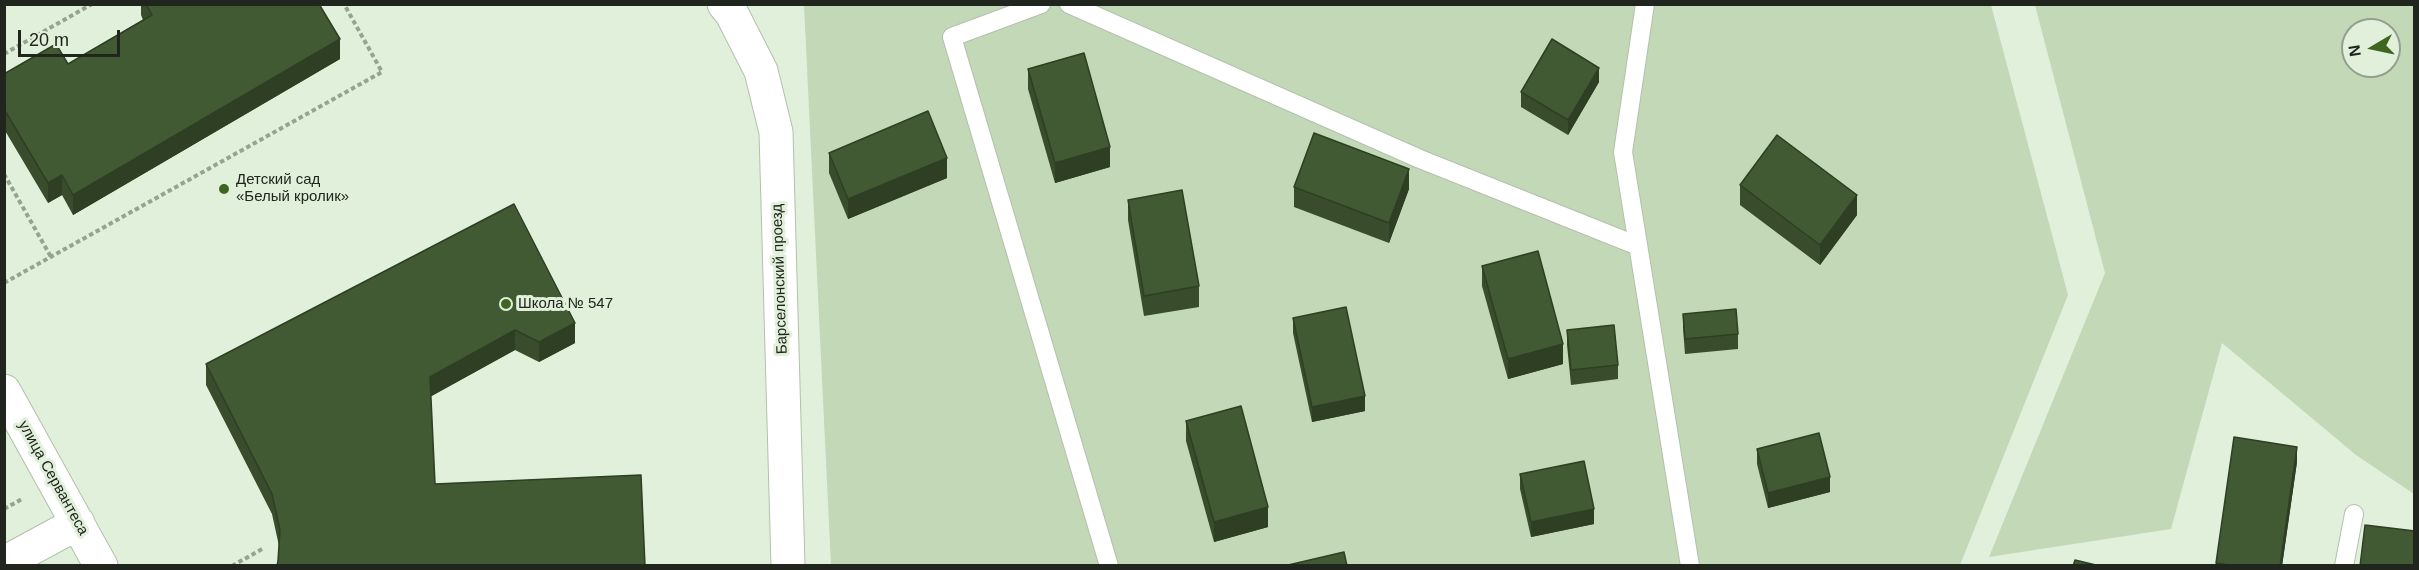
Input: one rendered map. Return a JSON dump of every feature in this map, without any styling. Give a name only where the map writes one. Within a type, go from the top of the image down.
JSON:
[{"type":"street","name":"Барселонский проезд","points":[[724,4],[732,14],[761,71],[776,132],[788,566]]},
{"type":"street","name":"улица Сервантеса","points":[[4,391],[101,566]]},
{"type":"street","points":[[4,563],[78,523]]},
{"type":"lane","points":[[1041,4],[952,37],[1109,566]]},
{"type":"lane","points":[[1069,4],[1420,159],[1638,246]]},
{"type":"lane","points":[[1645,4],[1623,152],[1690,566]]},
{"type":"lane","points":[[2344,566],[2354,514]]},
{"type":"path","points":[[4,54],[92,4]]},
{"type":"path","points":[[4,283],[382,72],[344,4]]},
{"type":"path","points":[[4,174],[51,257]]},
{"type":"path","points":[[4,509],[22,499]]},
{"type":"path","points":[[232,566],[264,548]]},
{"type":"green space","points":[[804,5],[1991,5],[2068,295],[1960,565],[831,565]]},
{"type":"green space","points":[[2035,5],[2414,5],[2414,494],[2356,455],[2222,343],[2171,529],[1989,557],[2105,273]]},
{"type":"building","points":[[146,4],[319,4],[340,39],[73,195],[62,175],[48,183],[4,109],[4,74],[56,44],[68,64],[152,15]]},
{"type":"building","points":[[1552,39],[1599,68],[1568,120],[1521,92]]},
{"type":"building","points":[[1084,53],[1110,147],[1055,163],[1028,69]]},
{"type":"building","points":[[928,111],[947,158],[848,199],[829,153]]},
{"type":"building","points":[[1314,133],[1409,169],[1389,223],[1294,187]]},
{"type":"building","points":[[1777,135],[1857,195],[1820,245],[1740,185]]},
{"type":"building","points":[[1182,190],[1199,286],[1144,296],[1128,200]]},
{"type":"building","points":[[514,204],[575,323],[539,342],[515,330],[430,377],[435,484],[641,475],[645,566],[277,566],[280,530],[272,494],[206,364]]},
{"type":"building","points":[[1538,251],[1563,344],[1508,359],[1482,266]]},
{"type":"building","points":[[1346,307],[1365,396],[1312,407],[1293,318]]},
{"type":"building","points":[[1736,309],[1738,334],[1685,339],[1683,314]]},
{"type":"building","points":[[1614,325],[1618,365],[1571,370],[1567,330]]},
{"type":"building","points":[[1241,406],[1268,507],[1214,522],[1186,421]]},
{"type":"building","points":[[1819,433],[1830,477],[1768,493],[1757,449]]},
{"type":"building","points":[[2234,437],[2297,447],[2280,566],[2235,566],[2216,563]]},
{"type":"building","points":[[1584,461],[1594,509],[1531,522],[1520,474]]},
{"type":"building","points":[[2365,525],[2415,531],[2415,566],[2360,566]]},
{"type":"building","points":[[1344,552],[1347,566],[1284,566]]},
{"type":"building","points":[[2075,560],[2100,566],[2073,566]]},
{"type":"place","name":"Детский сад «Белый кролик»","points":[[224,189]]},
{"type":"place","name":"Школа № 547","points":[[506,304]]}]
